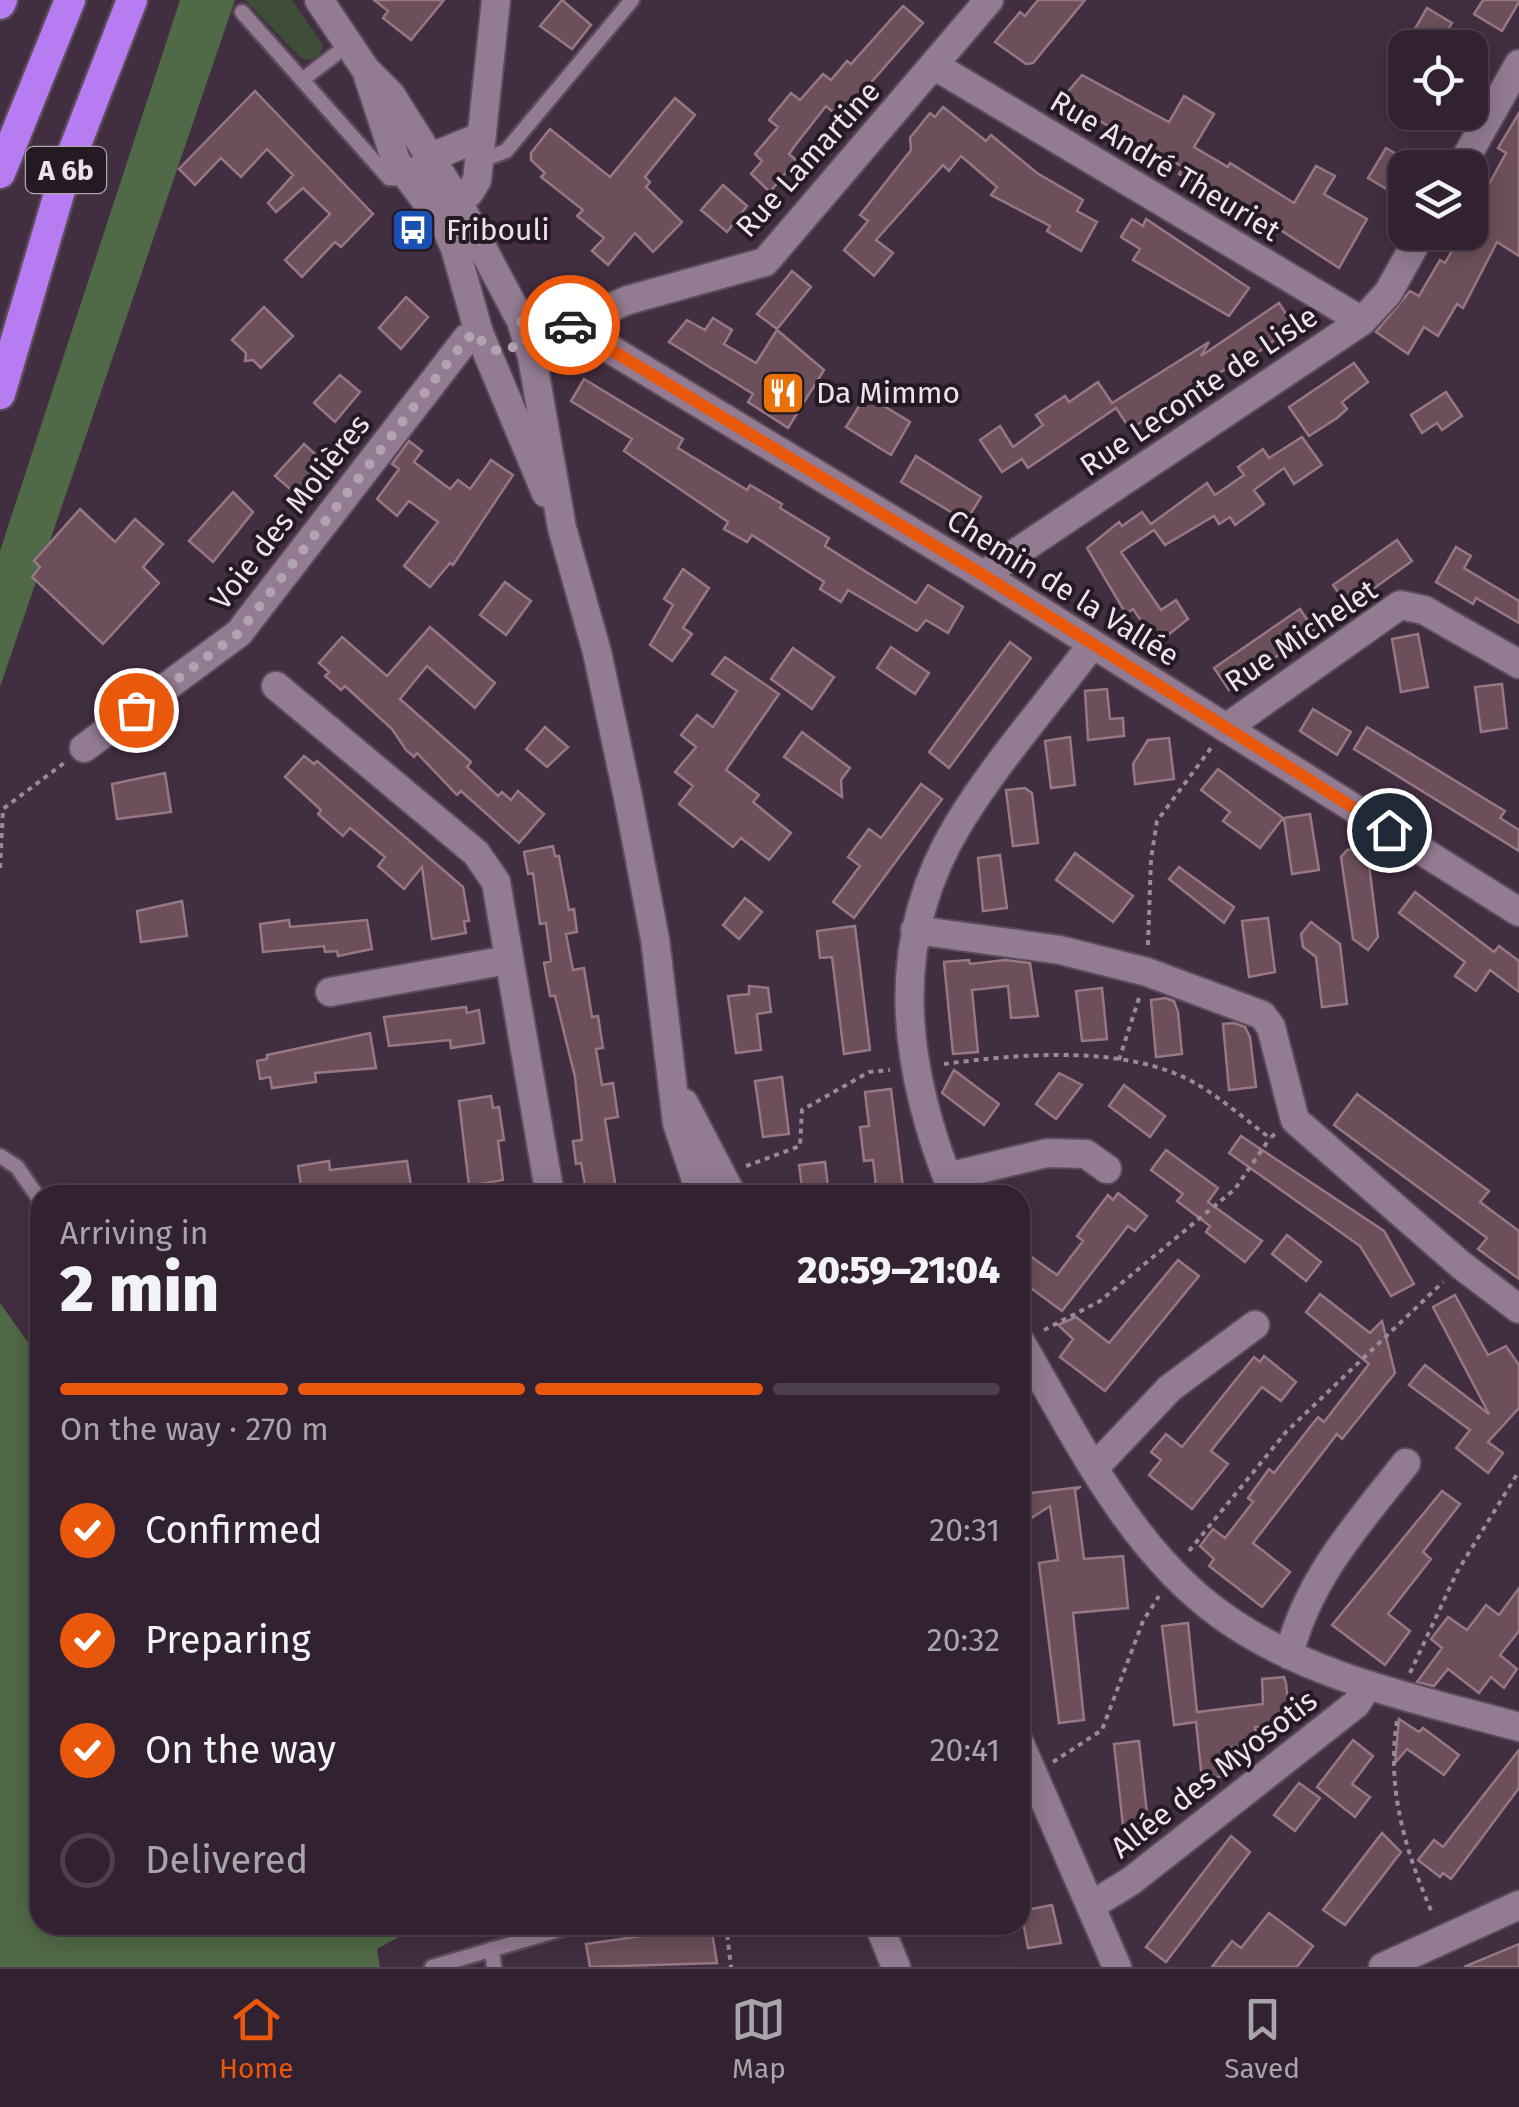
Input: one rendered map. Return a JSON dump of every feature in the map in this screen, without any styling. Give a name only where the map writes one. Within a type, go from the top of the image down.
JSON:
[{"type":"highway","points":[[0,173],[70,0]]},
{"type":"highway","name":"A 6b","points":[[0,394],[66,170],[132,0]]},
{"type":"street","points":[[319,0],[366,70],[391,95],[429,158],[428,194]]},
{"type":"street","points":[[428,194],[469,193],[477,180],[496,0]]},
{"type":"street","name":"Rue Lamartine","points":[[479,334],[500,352],[521,323],[570,325],[628,300],[765,262],[989,0]]},
{"type":"street","points":[[1470,150],[1519,64]]},
{"type":"street","name":"Rue André Theuriet","points":[[935,66],[1362,321]]},
{"type":"street","points":[[366,70],[384,134],[521,323],[562,528],[596,652],[628,797],[676,1090],[677,1124],[697,1185]]},
{"type":"street","points":[[479,149],[429,158],[417,176],[455,248],[479,334],[562,528]]},
{"type":"street","name":"Rue Leconte de Lisle","points":[[983,575],[1362,321],[1388,293],[1412,250]]},
{"type":"street","name":"Voie des Molières","points":[[84,748],[239,633],[467,338],[479,334],[485,312],[501,304],[521,323]]},
{"type":"street","name":"Chemin de la Vallée","points":[[570,325],[983,575],[1519,912]]},
{"type":"street","name":"Rue Michelet","points":[[1226,728],[1400,605],[1424,610],[1519,664]]},
{"type":"street","points":[[950,1185],[913,1068],[908,998],[914,930],[937,865],[960,821],[1092,646]]},
{"type":"street","points":[[276,686],[476,852],[496,882],[548,1185]]},
{"type":"street","points":[[914,930],[1060,950],[1147,972],[1262,1015],[1271,1027],[1295,1120],[1461,1265],[1519,1308]]},
{"type":"street","points":[[330,992],[508,960]]},
{"type":"street","points":[[676,1090],[726,1185]]},
{"type":"street","points":[[953,1185],[1047,1153],[1086,1154],[1107,1169]]},
{"type":"street","points":[[1094,1467],[1170,1388],[1255,1324]]},
{"type":"street","points":[[1030,1344],[1094,1467],[1174,1571],[1220,1615],[1289,1655],[1368,1685],[1519,1727]]},
{"type":"street","points":[[1289,1655],[1312,1592],[1333,1557],[1406,1462]]},
{"type":"street","name":"Allée des Myosotis","points":[[1092,1905],[1130,1881],[1356,1704],[1368,1685]]},
{"type":"street","points":[[1030,1764],[1117,1967]]},
{"type":"street","points":[[1383,1967],[1519,1906]]},
{"type":"street","points":[[882,1935],[896,1967]]},
{"type":"lane","points":[[479,149],[506,151],[632,0]]},
{"type":"lane","points":[[242,12],[388,178],[428,194]]},
{"type":"lane","points":[[302,80],[349,44]]},
{"type":"lane","points":[[0,1156],[17,1167],[30,1186]]},
{"type":"lane","points":[[432,1967],[538,1935]]},
{"type":"lane","points":[[492,1949],[494,1967]]},
{"type":"path","points":[[1119,1060],[1147,972],[1151,859],[1157,820],[1226,728]]},
{"type":"path","points":[[0,868],[3,808],[84,748]]},
{"type":"path","points":[[726,1185],[800,1146],[802,1110],[869,1072],[1014,1055],[1119,1060],[1193,1082],[1270,1138]]},
{"type":"path","points":[[1030,1336],[1100,1301],[1235,1189],[1270,1138],[1295,1120]]},
{"type":"path","points":[[1035,1774],[1102,1730],[1142,1621],[1174,1571],[1286,1432],[1461,1265]]},
{"type":"path","points":[[727,1935],[731,1967]]},
{"type":"green space","points":[[180,0],[235,0],[0,687],[0,551]]},
{"type":"green space","points":[[245,0],[292,0],[323,45],[320,52],[313,59],[302,59]]},
{"type":"green space","points":[[0,1303],[30,1345],[30,1935],[403,1935],[377,1949],[380,1967],[0,1967]]},
{"type":"building","points":[[374,0],[444,0],[411,40],[383,18],[388,11]]},
{"type":"building","points":[[562,0],[591,25],[572,49],[540,26]]},
{"type":"building","points":[[1038,0],[1085,0],[1033,63],[1026,64],[995,42],[1020,12],[1025,16]]},
{"type":"building","points":[[1483,0],[1519,0],[1502,31],[1474,14]]},
{"type":"building","points":[[903,6],[923,23],[840,118],[826,106],[789,154],[796,160],[770,192],[751,174],[762,161],[755,154],[778,127],[769,120],[791,93],[800,100],[823,74],[831,80],[847,61],[851,64]]},
{"type":"building","points":[[1427,8],[1452,23],[1448,30],[1414,30]]},
{"type":"building","points":[[1082,75],[1169,122],[1184,96],[1214,114],[1194,147],[1228,167],[1230,163],[1294,203],[1316,166],[1335,176],[1324,194],[1367,219],[1339,268],[1239,203],[1236,206],[1179,174],[1183,167],[1087,114],[1065,95]]},
{"type":"building","points":[[255,91],[373,214],[341,247],[335,242],[302,277],[285,260],[330,214],[303,188],[276,212],[268,203],[293,175],[267,149],[241,177],[221,158],[195,185],[179,169]]},
{"type":"building","points":[[675,98],[695,115],[645,177],[650,182],[646,187],[682,222],[653,252],[635,233],[608,265],[592,251],[604,238],[577,216],[583,210],[541,177],[545,173],[531,160],[531,153],[550,129],[610,177]]},
{"type":"building","points":[[943,107],[986,141],[991,135],[1037,173],[1083,200],[1077,211],[1097,222],[1081,251],[1047,231],[1050,226],[991,195],[997,187],[961,156],[949,171],[943,165],[876,240],[893,253],[874,276],[844,250],[868,221],[860,215],[911,150],[910,138],[930,113],[935,117]]},
{"type":"building","points":[[1519,113],[1519,256],[1497,242],[1463,308],[1457,304],[1438,336],[1424,327],[1408,354],[1376,332],[1410,291],[1419,296],[1440,260],[1445,263],[1453,250],[1488,250],[1488,186],[1506,153],[1498,148]]},
{"type":"building","points":[[1386,148],[1389,150],[1388,190],[1368,178]]},
{"type":"building","points":[[723,185],[747,206],[727,232],[701,210]]},
{"type":"building","points":[[1132,219],[1143,226],[1146,219],[1249,288],[1229,316],[1133,260],[1140,249],[1121,237]]},
{"type":"building","points":[[792,271],[811,287],[777,329],[757,314]]},
{"type":"building","points":[[406,297],[428,317],[401,349],[379,328]]},
{"type":"building","points":[[1279,303],[1294,326],[1232,371],[1229,367],[1130,429],[1116,408],[1028,468],[1022,459],[1002,472],[980,440],[1000,426],[1013,447],[1043,425],[1036,415],[1065,396],[1069,402],[1098,382],[1112,403],[1209,342],[1201,356]]},
{"type":"building","points":[[264,307],[293,336],[261,368],[253,360],[245,361],[246,353],[232,340]]},
{"type":"building","points":[[713,318],[732,330],[724,344],[756,363],[777,330],[824,370],[788,428],[748,402],[753,394],[669,342],[687,320],[705,330]]},
{"type":"building","points":[[1354,363],[1368,382],[1342,402],[1347,409],[1309,436],[1289,407]]},
{"type":"building","points":[[340,375],[360,392],[335,422],[314,403]]},
{"type":"building","points":[[584,379],[683,439],[678,448],[747,490],[750,485],[782,504],[780,508],[829,538],[825,546],[916,603],[928,585],[963,607],[948,633],[926,620],[917,631],[848,590],[841,602],[820,589],[824,582],[752,535],[747,542],[724,529],[728,522],[624,451],[632,439],[571,401]]},
{"type":"building","points":[[1446,392],[1462,416],[1442,430],[1437,423],[1422,433],[1411,415]]},
{"type":"building","points":[[866,395],[910,422],[891,455],[846,427]]},
{"type":"building","points":[[1302,437],[1322,465],[1294,484],[1284,468],[1254,490],[1264,504],[1235,525],[1230,517],[1219,524],[1214,516],[1165,545],[1154,530],[1121,552],[1161,610],[1176,600],[1188,619],[1157,644],[1133,609],[1126,614],[1087,548],[1119,522],[1122,526],[1142,512],[1151,524],[1207,483],[1215,495],[1244,475],[1238,467],[1263,449],[1269,458]]},
{"type":"building","points":[[409,441],[422,451],[414,462],[450,489],[458,480],[470,489],[491,460],[513,475],[453,565],[450,563],[430,587],[404,566],[438,522],[409,501],[397,516],[377,499],[399,469],[392,464]]},
{"type":"building","points":[[304,444],[326,464],[297,495],[275,476]]},
{"type":"building","points":[[916,456],[981,497],[966,521],[901,482]]},
{"type":"building","points":[[233,492],[253,512],[213,562],[189,541]]},
{"type":"building","points":[[80,509],[115,542],[135,519],[163,544],[143,567],[159,583],[103,644],[32,577],[40,567],[34,561]]},
{"type":"building","points":[[1397,540],[1412,561],[1348,607],[1333,585]]},
{"type":"building","points":[[1456,547],[1471,556],[1464,568],[1519,601],[1519,623],[1476,598],[1473,604],[1436,582]]},
{"type":"building","points":[[683,569],[709,588],[683,628],[692,634],[672,661],[650,645],[673,605],[664,599]]},
{"type":"building","points":[[505,582],[531,601],[506,635],[480,615]]},
{"type":"building","points":[[1300,609],[1314,630],[1229,690],[1214,668]]},
{"type":"building","points":[[430,627],[495,683],[475,708],[427,666],[400,699],[471,762],[467,767],[498,796],[502,792],[511,800],[518,791],[544,814],[519,843],[461,791],[457,795],[417,753],[414,757],[406,750],[392,729],[345,686],[341,690],[325,676],[329,672],[319,663],[342,637],[387,676]]},
{"type":"building","points":[[1418,634],[1428,687],[1401,692],[1392,639]]},
{"type":"building","points":[[1010,642],[1031,658],[949,768],[929,752]]},
{"type":"building","points":[[891,647],[929,673],[915,694],[877,668]]},
{"type":"building","points":[[793,648],[834,677],[812,709],[771,679]]},
{"type":"building","points":[[725,657],[779,694],[726,770],[759,795],[753,802],[791,833],[769,860],[741,838],[733,847],[679,804],[693,786],[675,772],[696,747],[681,735],[697,715],[713,727],[737,691],[712,674]]},
{"type":"building","points":[[1502,684],[1507,728],[1481,732],[1475,687]]},
{"type":"building","points":[[1107,689],[1110,719],[1123,718],[1124,736],[1088,740],[1085,691]]},
{"type":"building","points":[[1313,709],[1351,732],[1337,755],[1300,731]]},
{"type":"building","points":[[545,727],[568,747],[547,767],[526,749]]},
{"type":"building","points":[[1367,727],[1505,811],[1500,818],[1519,830],[1519,851],[1354,749]]},
{"type":"building","points":[[802,732],[850,768],[841,780],[842,797],[784,757]]},
{"type":"building","points":[[1070,737],[1075,785],[1051,788],[1045,741]]},
{"type":"building","points":[[1169,738],[1174,779],[1135,784],[1133,764],[1148,740]]},
{"type":"building","points":[[304,756],[314,764],[317,761],[463,887],[469,921],[464,921],[466,933],[432,939],[422,867],[404,889],[378,866],[385,857],[350,828],[343,836],[318,814],[321,810],[285,777]]},
{"type":"building","points":[[1218,769],[1283,818],[1260,848],[1223,821],[1230,812],[1201,790]]},
{"type":"building","points":[[165,773],[171,812],[117,819],[112,784]]},
{"type":"building","points":[[921,784],[942,799],[854,918],[833,902],[860,866],[848,857],[869,829],[881,838]]},
{"type":"building","points":[[1025,788],[1032,793],[1038,843],[1013,846],[1006,790]]},
{"type":"building","points":[[1310,814],[1319,870],[1292,874],[1284,818]]},
{"type":"building","points":[[553,846],[555,856],[559,856],[569,910],[574,909],[577,932],[566,934],[573,970],[584,968],[592,1017],[598,1016],[603,1048],[596,1049],[602,1085],[613,1083],[618,1117],[605,1119],[615,1185],[585,1185],[581,1163],[576,1164],[573,1141],[582,1140],[575,1077],[555,996],[550,996],[544,963],[551,961],[546,923],[540,924],[533,873],[528,874],[524,852]]},
{"type":"building","points":[[1367,848],[1378,937],[1368,950],[1353,939],[1341,857],[1347,850]]},
{"type":"building","points":[[1075,853],[1133,896],[1113,922],[1056,880]]},
{"type":"building","points":[[1000,855],[1007,908],[983,911],[978,858]]},
{"type":"building","points":[[1179,867],[1234,907],[1224,923],[1169,879]]},
{"type":"building","points":[[1415,892],[1494,952],[1499,946],[1519,961],[1519,992],[1490,970],[1476,991],[1455,976],[1465,962],[1399,913]]},
{"type":"building","points":[[745,898],[762,912],[739,939],[723,925]]},
{"type":"building","points":[[182,901],[187,936],[141,942],[137,911]]},
{"type":"building","points":[[1268,918],[1275,972],[1249,977],[1242,921]]},
{"type":"building","points":[[289,920],[290,927],[367,920],[372,949],[338,956],[337,951],[325,952],[324,946],[263,952],[260,924]]},
{"type":"building","points":[[1311,922],[1340,944],[1347,1004],[1322,1007],[1316,957],[1303,947],[1301,934]]},
{"type":"building","points":[[855,926],[870,1050],[844,1054],[832,957],[820,958],[817,931]]},
{"type":"building","points":[[969,960],[970,964],[1005,960],[1030,963],[1038,1016],[1011,1018],[1008,986],[972,990],[978,1052],[953,1054],[944,962]]},
{"type":"building","points":[[749,986],[768,988],[771,1012],[757,1014],[761,1050],[736,1053],[728,996],[749,994]]},
{"type":"building","points":[[1102,988],[1107,1039],[1082,1041],[1076,991]]},
{"type":"building","points":[[1151,1000],[1174,1001],[1178,1012],[1182,1054],[1156,1057]]},
{"type":"building","points":[[466,1007],[467,1013],[479,1010],[484,1043],[451,1048],[450,1040],[389,1046],[384,1017]]},
{"type":"building","points":[[1223,1024],[1245,1027],[1250,1037],[1256,1087],[1229,1090]]},
{"type":"building","points":[[370,1033],[376,1068],[315,1073],[316,1082],[272,1088],[270,1077],[260,1079],[257,1061],[267,1059],[267,1055]]},
{"type":"building","points":[[954,1070],[999,1104],[984,1125],[942,1093]]},
{"type":"building","points":[[1059,1073],[1082,1085],[1056,1119],[1036,1104]]},
{"type":"building","points":[[782,1077],[789,1134],[763,1137],[755,1081]]},
{"type":"building","points":[[1124,1085],[1165,1116],[1150,1137],[1109,1106]]},
{"type":"building","points":[[891,1089],[903,1185],[876,1185],[873,1160],[864,1161],[860,1127],[869,1126],[865,1092]]},
{"type":"building","points":[[1357,1094],[1489,1191],[1480,1202],[1519,1231],[1519,1279],[1478,1249],[1487,1238],[1334,1125]]},
{"type":"building","points":[[491,1096],[493,1108],[499,1107],[504,1140],[498,1141],[503,1180],[469,1185],[459,1101]]},
{"type":"building","points":[[1241,1136],[1384,1231],[1414,1284],[1391,1296],[1360,1246],[1229,1153]]},
{"type":"building","points":[[1166,1150],[1218,1188],[1208,1202],[1262,1241],[1245,1262],[1206,1232],[1210,1226],[1177,1201],[1183,1194],[1151,1170]]},
{"type":"building","points":[[329,1161],[330,1170],[407,1161],[411,1185],[301,1185],[298,1166]]},
{"type":"building","points":[[825,1162],[828,1185],[802,1185],[799,1165]]},
{"type":"building","points":[[1118,1193],[1147,1216],[1135,1231],[1128,1226],[1062,1311],[1030,1287],[1030,1256],[1057,1275],[1083,1241],[1077,1236],[1108,1195],[1113,1200]]},
{"type":"building","points":[[1287,1235],[1321,1262],[1306,1281],[1272,1254]]},
{"type":"building","points":[[1178,1260],[1199,1276],[1105,1391],[1060,1357],[1073,1339],[1058,1325],[1076,1317],[1109,1343]]},
{"type":"building","points":[[1320,1294],[1370,1333],[1382,1321],[1395,1373],[1342,1439],[1337,1434],[1253,1543],[1290,1572],[1262,1607],[1209,1566],[1214,1559],[1200,1546],[1213,1529],[1225,1538],[1253,1502],[1248,1498],[1269,1469],[1274,1473],[1318,1417],[1324,1422],[1369,1364],[1306,1312]]},
{"type":"building","points":[[1455,1295],[1488,1355],[1506,1346],[1519,1365],[1519,1408],[1488,1442],[1503,1453],[1488,1473],[1456,1448],[1470,1430],[1409,1385],[1425,1365],[1489,1414],[1433,1307]]},
{"type":"building","points":[[1264,1356],[1296,1382],[1281,1401],[1262,1387],[1211,1451],[1228,1464],[1192,1509],[1149,1475],[1161,1460],[1151,1452],[1166,1434],[1182,1447],[1254,1357],[1260,1362]]},
{"type":"building","points":[[1081,1487],[1075,1490],[1084,1559],[1123,1556],[1128,1608],[1073,1613],[1084,1720],[1059,1723],[1039,1563],[1058,1560],[1050,1506],[1030,1519],[1031,1493]]},
{"type":"building","points":[[1442,1491],[1460,1504],[1423,1552],[1431,1559],[1388,1614],[1410,1631],[1385,1665],[1332,1625]]},
{"type":"building","points":[[1519,1588],[1519,1631],[1500,1655],[1517,1669],[1504,1688],[1491,1677],[1479,1693],[1448,1669],[1434,1686],[1417,1682],[1442,1648],[1431,1639],[1448,1617],[1467,1630],[1486,1605],[1499,1615]]},
{"type":"building","points":[[1188,1623],[1197,1712],[1263,1704],[1262,1679],[1284,1677],[1286,1683],[1290,1723],[1255,1727],[1257,1744],[1223,1749],[1226,1776],[1202,1779],[1196,1722],[1174,1725],[1162,1626]]},
{"type":"building","points":[[1399,1719],[1419,1732],[1423,1728],[1459,1755],[1444,1775],[1407,1749],[1395,1763]]},
{"type":"building","points":[[1353,1740],[1373,1756],[1352,1784],[1370,1797],[1355,1817],[1317,1787]]},
{"type":"building","points":[[1139,1741],[1148,1823],[1123,1826],[1114,1744]]},
{"type":"building","points":[[1519,1750],[1519,1788],[1451,1879],[1443,1873],[1440,1877],[1418,1860],[1434,1840],[1443,1847]]},
{"type":"building","points":[[1299,1783],[1320,1798],[1295,1831],[1274,1815]]},
{"type":"building","points":[[1382,1833],[1401,1852],[1345,1925],[1323,1910]]},
{"type":"building","points":[[1231,1836],[1250,1852],[1166,1962],[1146,1947]]},
{"type":"building","points":[[1052,1905],[1061,1943],[1028,1948],[1026,1935],[1030,1935],[1030,1909]]},
{"type":"building","points":[[1269,1913],[1313,1946],[1297,1967],[1212,1967],[1232,1941],[1241,1948]]},
{"type":"building","points":[[648,1935],[712,1935],[717,1963],[590,1967],[586,1944]]},
{"type":"building","points":[[1519,1944],[1519,1967],[1464,1967]]},
{"type":"way so far","points":[[136,710],[239,633],[467,338],[478,333],[483,344],[500,352],[527,342],[521,320],[570,325]]},
{"type":"place","name":"Fribouli","points":[[413,230]]},
{"type":"place","name":"Da Mimmo","points":[[783,393]]},
{"type":"route","points":[[570,325],[983,575],[1389,830]]}]
